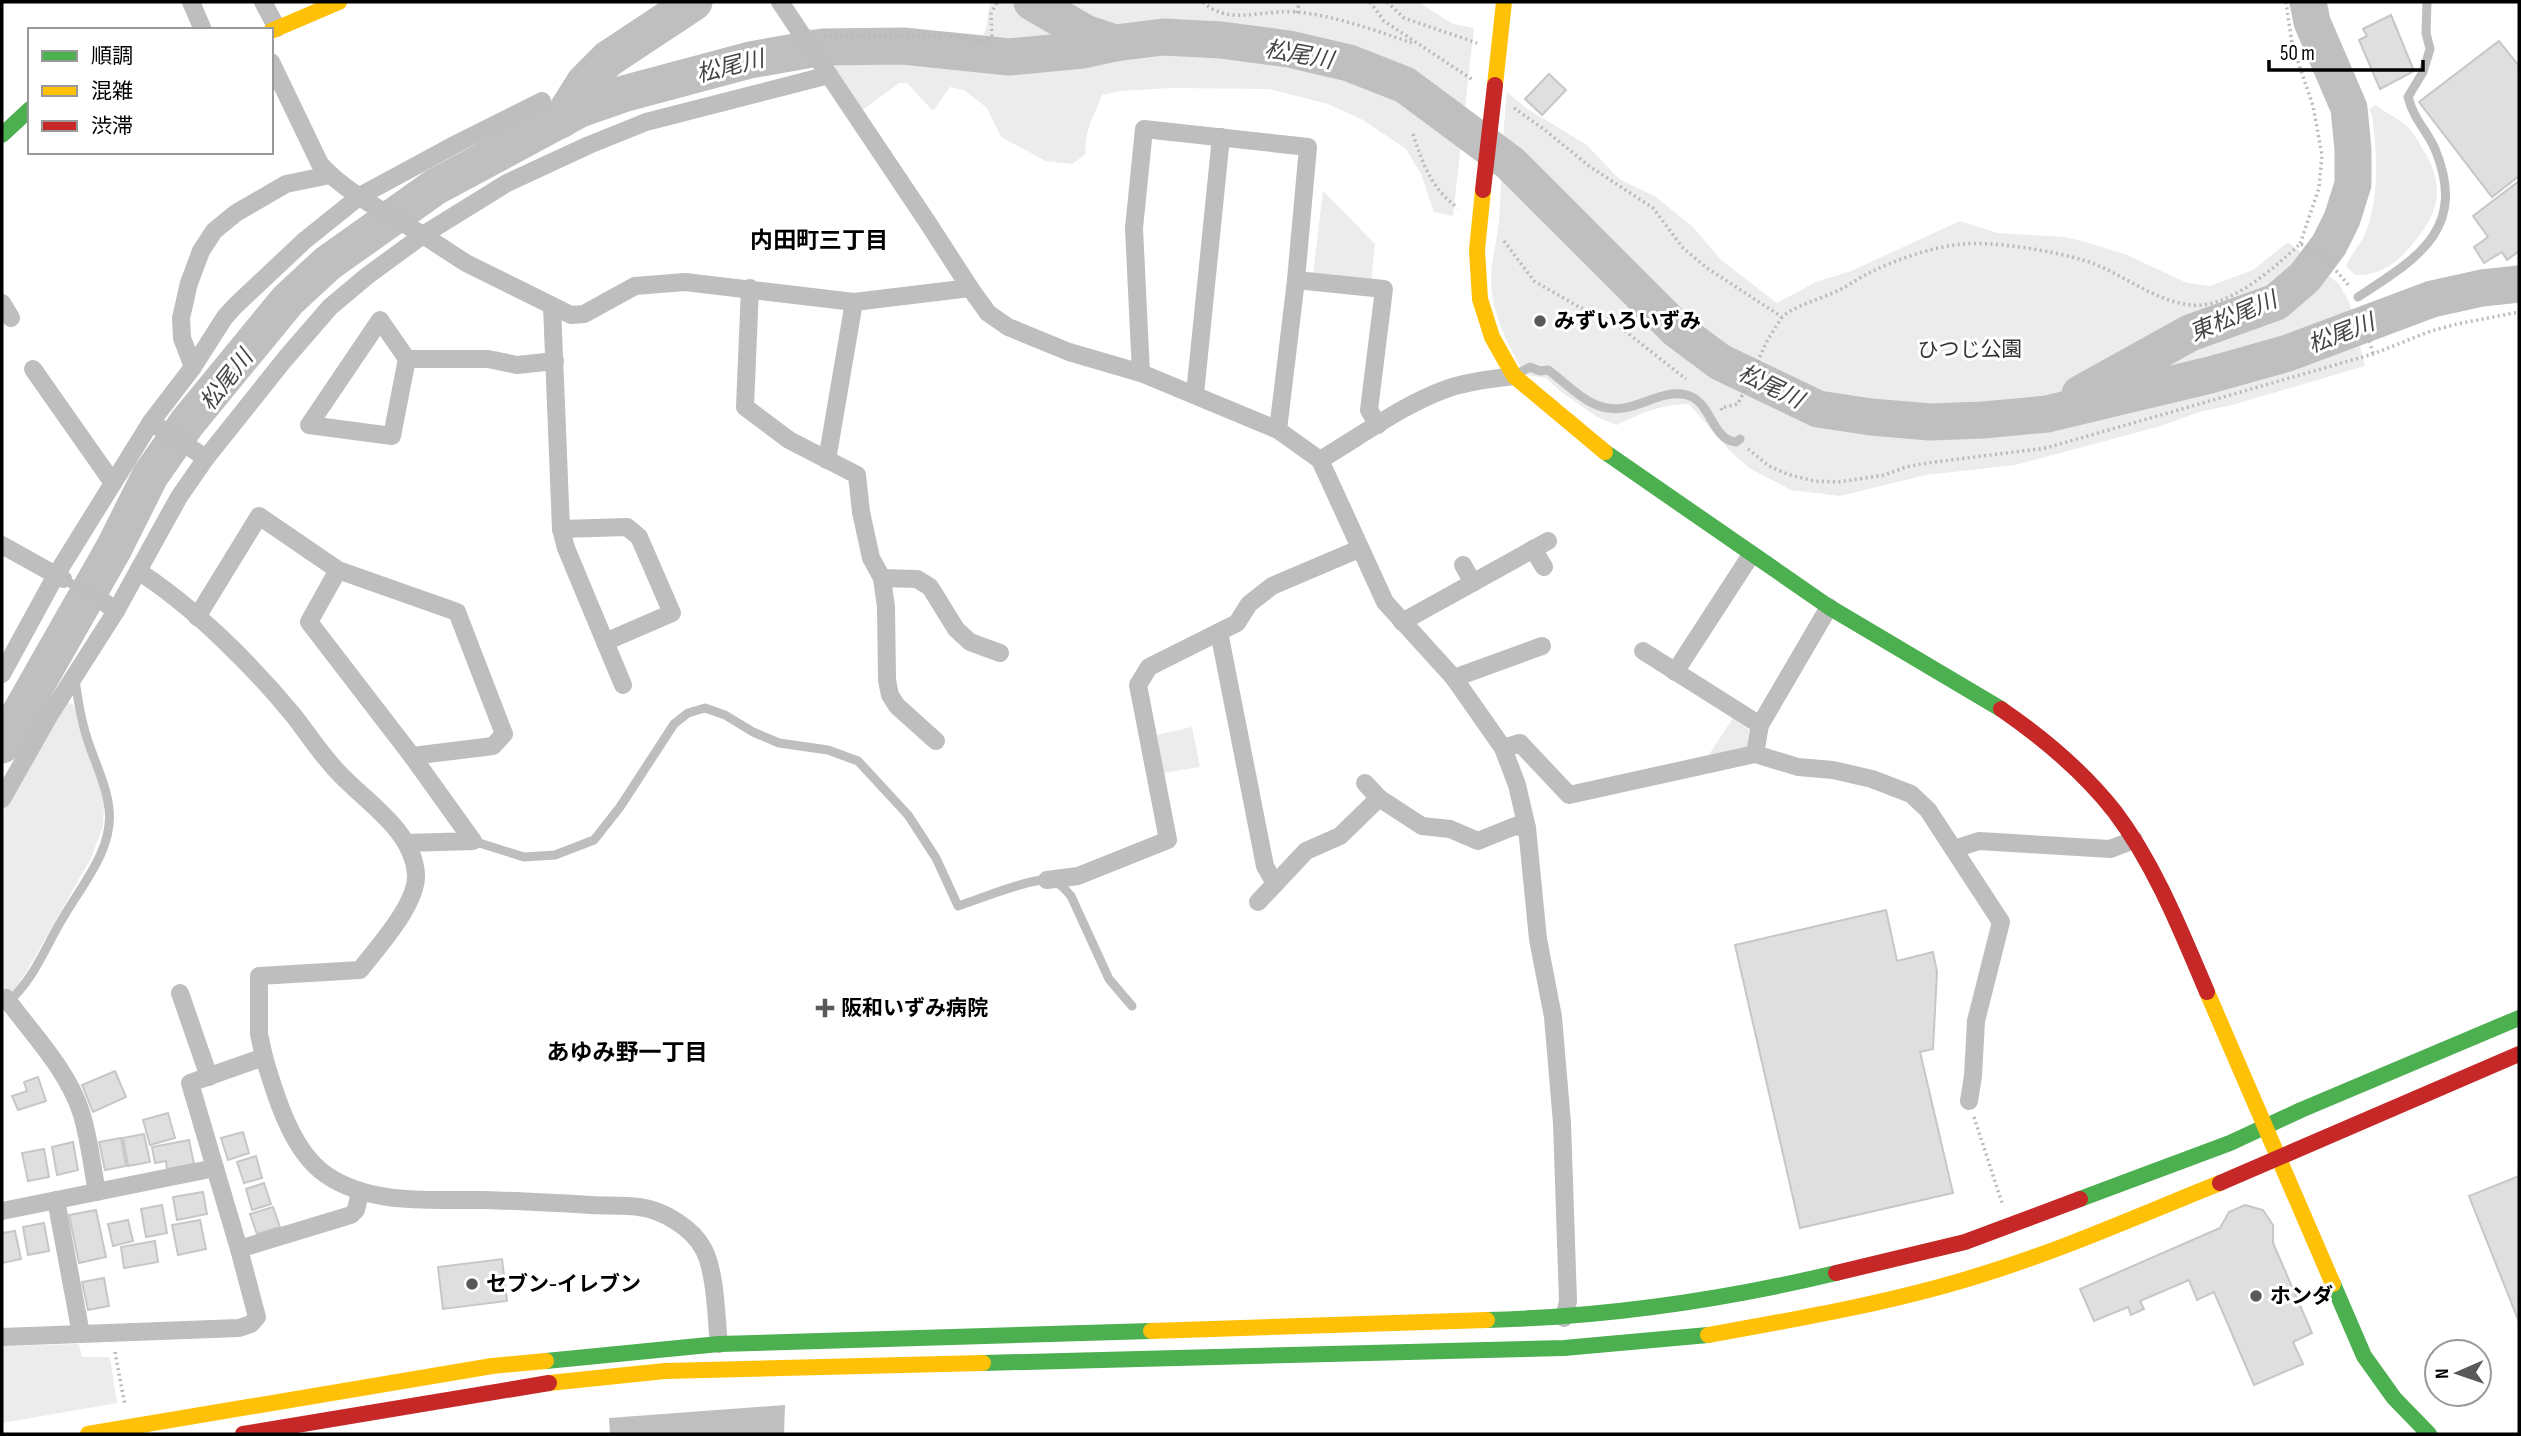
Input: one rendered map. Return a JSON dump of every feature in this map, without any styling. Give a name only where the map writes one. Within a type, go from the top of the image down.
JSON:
[{"type":"street","points":[[191,2],[202,28]]},
{"type":"street","points":[[263,2],[274,30],[339,2]]},
{"type":"street","points":[[780,2],[988,313],[1008,327],[1069,352],[1141,373],[1278,430],[1320,460],[1385,602],[1454,678],[1503,748],[1517,785],[1527,828],[1538,939],[1553,1017],[1558,1071],[1568,1301],[1564,1318]]},
{"type":"street","points":[[1504,2],[1499,51],[1487,84],[1483,190],[1477,250],[1480,299],[1492,337],[1514,376],[1605,452],[1751,555],[1829,607],[1993,703],[2036,733],[2114,811],[2152,872],[2364,1356],[2398,1404],[2429,1434]]},
{"type":"street","points":[[273,66],[320,164],[330,175],[466,263],[571,315],[584,314],[635,286],[685,282],[854,302],[970,288]]},
{"type":"street","points":[[2,799],[49,716],[75,679],[110,606],[138,571],[203,456],[330,307],[418,232],[507,183],[635,127],[826,71]]},
{"type":"street","points":[[2,674],[113,483],[235,306],[304,242],[364,198],[542,101]]},
{"type":"street","points":[[2,135],[28,111]]},
{"type":"street","points":[[1141,373],[1134,228],[1144,130],[1308,147],[1278,430]]},
{"type":"street","points":[[1195,394],[1221,137]]},
{"type":"street","points":[[193,367],[182,338],[181,318],[189,283],[201,251],[214,231],[236,213],[286,184],[330,175]]},
{"type":"street","points":[[1296,280],[1384,289],[1369,410],[1378,425]]},
{"type":"street","points":[[750,288],[745,407],[789,440],[857,475],[861,512],[871,558],[882,578],[890,695],[897,706],[936,741]]},
{"type":"street","points":[[827,460],[854,302]]},
{"type":"street","points":[[552,306],[561,529],[566,548],[622,685]]},
{"type":"street","points":[[380,320],[407,359],[391,436],[309,425],[380,320]]},
{"type":"street","points":[[407,359],[488,359],[517,365],[555,361]]},
{"type":"street","points":[[33,369],[113,483]]},
{"type":"street","points":[[1320,460],[1426,397],[1482,380],[1514,376]]},
{"type":"street","points":[[153,423],[203,456]]},
{"type":"street","points":[[197,617],[259,516],[338,570],[457,612],[504,734],[493,746],[412,756]]},
{"type":"street","points":[[561,529],[627,527],[639,537],[672,613],[605,642]]},
{"type":"street","points":[[2,545],[59,577]]},
{"type":"street","points":[[1402,622],[1541,545],[1544,567]]},
{"type":"street","points":[[1047,880],[1078,876],[1168,840],[1138,685],[1149,667],[1237,623],[1249,604],[1272,586],[1359,549]]},
{"type":"street","points":[[1675,672],[1751,555]]},
{"type":"street","points":[[1463,565],[1473,583]]},
{"type":"street","points":[[338,570],[309,622],[412,756],[473,841]]},
{"type":"street","points":[[138,571],[167,590],[256,675],[292,714],[337,771],[406,843],[414,860],[414,890],[404,909],[360,970],[258,976],[259,1034],[264,1057],[282,1113],[297,1139],[324,1173],[360,1192],[430,1199],[641,1207],[670,1217],[691,1233],[704,1249],[711,1273],[719,1344]]},
{"type":"street","points":[[882,578],[917,579],[930,587],[956,629],[970,642],[1000,653]]},
{"type":"street","points":[[1755,754],[1760,725],[1829,607]]},
{"type":"street","points":[[1219,632],[1265,866],[1275,884]]},
{"type":"street","points":[[1454,678],[1542,646]]},
{"type":"street","points":[[1643,651],[1760,725]]},
{"type":"street","points":[[1503,748],[1520,743],[1569,795],[1755,754],[1798,768],[1833,771],[1871,779],[1911,794],[1928,810],[2001,922],[1976,1021],[1969,1101]]},
{"type":"street","points":[[1365,783],[1417,832],[1450,829],[1478,841],[1515,826],[1527,828]]},
{"type":"street","points":[[1258,902],[1306,852],[1340,836],[1378,798]]},
{"type":"street","points":[[1954,849],[1979,841],[2110,849],[2134,840]]},
{"type":"street","points":[[406,843],[473,841]]},
{"type":"street","points":[[180,993],[209,1077]]},
{"type":"street","points":[[6,1000],[37,1035],[66,1081],[81,1112],[97,1192]]},
{"type":"street","points":[[88,1434],[492,1366],[719,1344],[1564,1318],[1695,1300],[1785,1284],[1965,1242],[2230,1143],[2519,1018]]},
{"type":"street","points":[[243,1434],[526,1385],[665,1371],[1563,1348],[1692,1338],[1821,1315],[1975,1278],[2041,1255],[2243,1174],[2519,1054]]},
{"type":"street","points":[[2,1337],[239,1328],[251,1324],[257,1317],[190,1083],[264,1057]]},
{"type":"street","points":[[2,1211],[215,1168]]},
{"type":"street","points":[[239,1250],[351,1214],[356,1210],[360,1192]]},
{"type":"street","points":[[56,1200],[81,1334]]},
{"type":"lane","points":[[2358,297],[2430,244],[2443,218],[2446,194],[2443,170],[2433,145],[2413,114],[2408,97],[2423,72],[2430,49],[2426,33],[2427,2]]},
{"type":"lane","points":[[1514,376],[1530,367],[1540,371],[1548,369],[1590,402],[1609,409],[1628,409],[1668,396],[1684,394],[1704,406],[1722,436],[1735,443],[1741,439]]},
{"type":"lane","points":[[59,577],[110,606]]},
{"type":"lane","points":[[6,1000],[21,991],[34,972],[103,848],[109,824],[109,809],[99,770],[81,720],[75,679]]},
{"type":"lane","points":[[473,841],[524,857],[555,855],[594,840],[620,807],[674,724],[688,713],[705,708],[725,715],[753,732],[779,743],[828,750],[858,761],[908,816],[936,858],[958,906],[1047,880],[1062,885],[1071,896],[1110,979],[1132,1006]]},
{"type":"path","points":[[821,35],[952,36],[984,42],[992,37],[991,13],[998,2]]},
{"type":"path","points":[[1203,2],[1216,12],[1226,15],[1282,11],[1338,20],[1421,46]]},
{"type":"path","points":[[1297,13],[1299,2]]},
{"type":"path","points":[[1370,2],[1384,21],[1487,84]]},
{"type":"path","points":[[1387,2],[1404,18],[1499,51]]},
{"type":"path","points":[[1721,408],[1738,404],[1767,341],[1782,317],[1791,310],[1842,289],[1869,272],[1897,261],[1962,244],[1998,246],[2084,261],[2146,290],[2193,305],[2215,301],[2247,288],[2300,244],[2319,188],[2322,155],[2313,106],[2291,44],[2286,2]]},
{"type":"path","points":[[1512,106],[1589,166],[1653,208],[1683,248],[1707,268],[1782,317]]},
{"type":"path","points":[[1413,134],[1426,172],[1435,187],[1458,208]]},
{"type":"path","points":[[1504,241],[1534,281],[1581,308],[1611,320],[1695,387]]},
{"type":"path","points":[[2300,244],[2335,268],[2358,297],[2374,354]]},
{"type":"path","points":[[1715,403],[1756,457],[1787,474],[1814,481],[1863,480],[1927,463],[2046,448],[2374,354],[2431,331],[2519,312]]},
{"type":"path","points":[[1969,1101],[2005,1214]]},
{"type":"path","points":[[116,1353],[124,1403]]},
{"type":"green space","points":[[991,2],[1418,2],[1453,24],[1474,28],[1453,216],[1434,212],[1421,174],[1406,149],[1363,120],[1328,104],[1269,89],[1170,88],[1120,91],[1102,95],[1088,131],[1086,154],[1072,164],[1046,161],[1001,137],[987,108],[964,90],[950,87],[933,111],[907,83],[899,83],[861,111],[799,29],[983,35]]},
{"type":"green space","name":"ひつじ公園","points":[[1507,92],[1526,108],[1587,145],[1619,179],[1656,197],[1693,227],[1721,260],[1777,303],[1816,282],[1851,271],[1960,221],[1998,233],[2064,237],[2086,242],[2127,255],[2187,283],[2210,286],[2253,270],[2288,242],[2339,284],[2349,302],[2365,366],[2199,412],[2161,426],[2015,465],[1926,475],[1840,496],[1791,490],[1749,468],[1731,452],[1689,404],[1652,410],[1617,425],[1597,417],[1546,378],[1526,375],[1502,330],[1492,292],[1491,273],[1499,221]]},
{"type":"green space","points":[[2375,105],[2407,126],[2415,137],[2435,175],[2436,199],[2421,234],[2399,258],[2379,271],[2355,275],[2346,266],[2365,234],[2373,205],[2375,144],[2369,110]]},
{"type":"green space","points":[[1323,191],[1375,244],[1371,283],[1313,275]]},
{"type":"green space","points":[[66,702],[73,704],[101,791],[104,806],[103,826],[91,858],[28,969],[16,988],[2,997],[2,811]]},
{"type":"green space","points":[[1733,718],[1752,732],[1750,745],[1744,751],[1706,759]]},
{"type":"green space","points":[[1192,727],[1200,767],[1164,773],[1157,735]]},
{"type":"green space","points":[[79,1344],[82,1357],[110,1357],[117,1403],[2,1423],[2,1346]]},
{"type":"shaded area","points":[[785,1405],[784,1434],[610,1434],[609,1418]]},
{"type":"building","points":[[2391,15],[2414,71],[2380,89],[2359,40],[2367,36],[2363,29]]},
{"type":"building","points":[[2499,41],[2519,66],[2519,176],[2492,197],[2419,102]]},
{"type":"building","points":[[1549,74],[1566,90],[1542,115],[1525,99]]},
{"type":"building","points":[[2519,181],[2519,251],[2507,260],[2502,252],[2484,263],[2474,247],[2488,237],[2473,216]]},
{"type":"building","points":[[1886,910],[1897,961],[1933,952],[1937,972],[1933,1049],[1920,1052],[1953,1193],[1800,1228],[1735,945]]},
{"type":"building","points":[[115,1071],[126,1097],[93,1112],[82,1085]]},
{"type":"building","points":[[38,1077],[46,1101],[18,1110],[12,1096],[27,1091],[24,1082]]},
{"type":"building","points":[[168,1113],[175,1138],[150,1145],[143,1120]]},
{"type":"building","points":[[243,1132],[249,1153],[228,1160],[221,1138]]},
{"type":"building","points":[[144,1134],[150,1162],[128,1166],[123,1138]]},
{"type":"building","points":[[121,1138],[126,1166],[105,1170],[99,1142]]},
{"type":"building","points":[[189,1140],[194,1164],[167,1169],[166,1161],[155,1163],[152,1147]]},
{"type":"building","points":[[73,1142],[78,1170],[57,1175],[52,1147]]},
{"type":"building","points":[[44,1149],[49,1177],[28,1181],[22,1153]]},
{"type":"building","points":[[256,1156],[262,1178],[244,1183],[237,1162]]},
{"type":"building","points":[[2519,1176],[2519,1322],[2469,1196]]},
{"type":"building","points":[[264,1183],[271,1204],[252,1210],[246,1189]]},
{"type":"building","points":[[203,1192],[207,1214],[177,1220],[173,1197]]},
{"type":"building","points":[[162,1205],[167,1233],[146,1237],[141,1209]]},
{"type":"building","name":"ホンダ","points":[[2245,1205],[2263,1210],[2273,1225],[2273,1243],[2312,1333],[2293,1342],[2303,1364],[2254,1385],[2214,1292],[2197,1300],[2189,1280],[2140,1301],[2144,1309],[2131,1315],[2128,1307],[2094,1321],[2080,1289],[2220,1228],[2229,1212]]},
{"type":"building","points":[[273,1207],[280,1227],[257,1234],[250,1214]]},
{"type":"building","points":[[96,1210],[106,1257],[79,1263],[69,1215]]},
{"type":"building","points":[[128,1220],[133,1241],[113,1246],[108,1224]]},
{"type":"building","points":[[200,1220],[206,1249],[178,1255],[172,1225]]},
{"type":"building","points":[[44,1223],[49,1251],[28,1255],[23,1227]]},
{"type":"building","points":[[15,1231],[21,1259],[2,1263],[2,1233]]},
{"type":"building","points":[[155,1241],[158,1262],[124,1268],[121,1247]]},
{"type":"building","name":"セブン-イレブン","points":[[502,1259],[507,1301],[443,1309],[438,1267]]},
{"type":"building","points":[[104,1278],[109,1306],[88,1310],[82,1282]]},
{"type":"waterway","name":"松尾川","points":[[561,120],[585,82],[608,59],[694,2]]},
{"type":"waterway","name":"松尾川","points":[[1032,2],[1085,33],[1115,43]]},
{"type":"waterway","name":"東松尾川","points":[[2080,394],[2190,333],[2276,302],[2305,277],[2329,245],[2342,219],[2353,184],[2353,150],[2349,108],[2312,22],[2308,2]]},
{"type":"waterway","name":"松尾川","points":[[2,745],[114,548],[150,476],[187,423],[288,300],[328,263],[435,187],[580,109],[623,94],[750,60],[823,47],[903,46],[1009,57],[1083,50],[1163,37],[1221,40],[1289,49],[1349,63],[1405,85],[1510,163],[1677,330],[1720,362],[1818,409],[1871,417],[1930,422],[2047,414],[2210,375],[2288,353],[2432,299],[2482,288],[2519,284]]},
{"type":"traffic: fast","points":[[2,135],[28,111]]},
{"type":"traffic: fast","points":[[1605,452],[1829,607],[2001,709]]},
{"type":"traffic: fast","points":[[2080,1199],[2230,1143],[2301,1110],[2519,1018]]},
{"type":"traffic: fast","points":[[1487,1320],[1663,1306],[1836,1273]]},
{"type":"traffic: fast","points":[[2333,1284],[2364,1356],[2394,1398],[2429,1434]]},
{"type":"traffic: fast","points":[[546,1361],[719,1344],[1151,1331]]},
{"type":"traffic: fast","points":[[983,1363],[1564,1348],[1708,1335]]},
{"type":"traffic: slow","points":[[273,30],[339,2]]},
{"type":"traffic: slow","points":[[1495,85],[1504,2]]},
{"type":"traffic: slow","points":[[1483,190],[1477,250],[1480,299],[1492,337],[1514,376],[1605,452]]},
{"type":"traffic: slow","points":[[2207,992],[2333,1284]]},
{"type":"traffic: slow","points":[[1708,1335],[1944,1286],[2069,1244],[2220,1183]]},
{"type":"traffic: slow","points":[[1151,1331],[1487,1320]]},
{"type":"traffic: slow","points":[[88,1434],[492,1366],[546,1361]]},
{"type":"traffic: slow","points":[[549,1383],[665,1371],[983,1363]]},
{"type":"traffic: jam","points":[[1483,190],[1495,85]]},
{"type":"traffic: jam","points":[[2001,709],[2062,756],[2115,812],[2155,876],[2207,992]]},
{"type":"traffic: jam","points":[[2220,1183],[2519,1054]]},
{"type":"traffic: jam","points":[[1836,1273],[1965,1242],[2080,1199]]},
{"type":"traffic: jam","points":[[243,1434],[549,1383]]},
{"type":"place","name":"みずいろいずみ","points":[[1540,321]]},
{"type":"place","name":"阪和いずみ病院","points":[[825,1008]]},
{"type":"place","name":"セブン-イレブン","points":[[472,1284]]},
{"type":"place","name":"ホンダ","points":[[2256,1296]]},
{"type":"district","name":"内田町三丁目","points":[[819,240]]},
{"type":"district","name":"あゆみ野一丁目","points":[[627,1052]]}]
